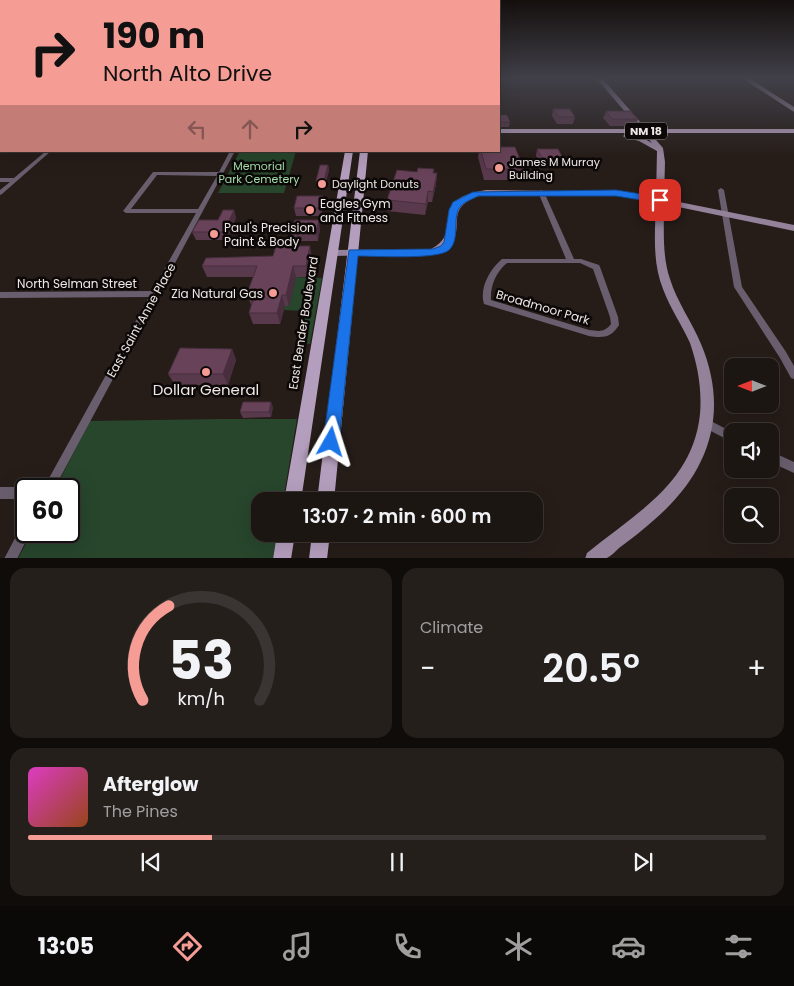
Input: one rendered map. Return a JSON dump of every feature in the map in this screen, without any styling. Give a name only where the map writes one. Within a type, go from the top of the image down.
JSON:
[{"type":"main road","name":"NM 18","points":[[500,131],[794,136]]},
{"type":"main road","name":"NM 18","points":[[500,136],[626,136],[648,133],[794,131]]},
{"type":"main road","name":"East Bender Boulevard","points":[[293,492],[349,152]]},
{"type":"main road","points":[[325,492],[366,154]]},
{"type":"main road","points":[[344,179],[362,181]]},
{"type":"main road","points":[[282,558],[285,542]]},
{"type":"main road","points":[[318,558],[320,542]]},
{"type":"street","points":[[593,558],[671,495],[693,464],[707,424],[708,392],[697,345],[667,289],[661,267],[661,151],[622,104]]},
{"type":"street","points":[[626,136],[641,139],[661,151]]},
{"type":"street","points":[[0,193],[48,152]]},
{"type":"street","name":"East Saint Anne Place","points":[[54,478],[232,152]]},
{"type":"street","points":[[200,211],[126,211],[155,173],[221,174]]},
{"type":"street","points":[[0,180],[15,180]]},
{"type":"street","points":[[721,190],[738,287],[794,375]]},
{"type":"street","points":[[332,253],[434,252],[440,250],[449,243],[454,210],[462,199],[486,192],[616,193],[660,200],[794,228]]},
{"type":"street","points":[[541,192],[571,261]]},
{"type":"street","name":"Broadmoor Park","points":[[505,261],[571,261],[581,261],[596,267],[614,317],[615,325],[609,332],[602,334],[589,332],[487,302],[486,293],[497,266],[505,261]]},
{"type":"street","name":"North Selman Street","points":[[0,295],[154,294]]},
{"type":"street","points":[[707,424],[724,433]]},
{"type":"street","points":[[779,460],[794,468]]},
{"type":"street","points":[[0,494],[15,493]]},
{"type":"street","points":[[10,558],[18,543]]},
{"type":"green space","name":"Memorial Park Cemetery","points":[[239,152],[296,152],[284,193],[218,193]]},
{"type":"green space","points":[[296,277],[322,278],[310,344],[302,343],[306,322],[301,320],[303,311],[284,310],[285,306],[289,306]]},
{"type":"green space","points":[[297,419],[285,492],[251,492],[251,542],[276,542],[273,558],[18,558],[26,543],[80,543],[80,478],[61,478],[90,421]]},
{"type":"building","points":[[553,109],[570,109],[575,117],[559,117]]},
{"type":"building","points":[[606,111],[630,111],[638,119],[612,119]]},
{"type":"building","points":[[500,115],[507,115],[510,122],[500,122]]},
{"type":"building","points":[[500,147],[515,147],[524,169],[486,169],[481,152],[500,152]]},
{"type":"building","points":[[537,149],[558,149],[564,160],[543,160]]},
{"type":"building","points":[[320,165],[328,165],[324,181],[316,181]]},
{"type":"building","points":[[418,168],[434,169],[433,173],[437,173],[433,192],[428,191],[426,204],[387,200],[397,170],[417,172]]},
{"type":"building","points":[[297,196],[323,196],[320,208],[294,208]]},
{"type":"building","points":[[223,210],[234,210],[224,232],[192,232],[199,220],[218,220]]},
{"type":"building","points":[[295,220],[319,220],[316,233],[291,233]]},
{"type":"building","points":[[276,246],[310,246],[306,266],[293,266],[286,295],[282,295],[277,313],[249,313],[255,294],[247,294],[257,266],[202,266],[206,258],[273,256]]},
{"type":"building","points":[[180,348],[232,349],[223,374],[168,374]]},
{"type":"building","points":[[243,402],[271,402],[269,412],[240,412]]},
{"type":"place","name":"James M Murray Building","points":[[499,168]]},
{"type":"place","name":"Daylight Donuts","points":[[322,184]]},
{"type":"place","name":"Eagles Gym and Fitness","points":[[310,210]]},
{"type":"place","name":"Paul's Precision Paint & Body","points":[[214,234]]},
{"type":"place","name":"Zia Natural Gas","points":[[273,293]]},
{"type":"place","name":"Dollar General","points":[[206,372]]},
{"type":"route","points":[[331,442],[353,253],[434,252],[445,248],[449,243],[454,210],[458,202],[469,196],[486,192],[616,193],[660,200]]}]
